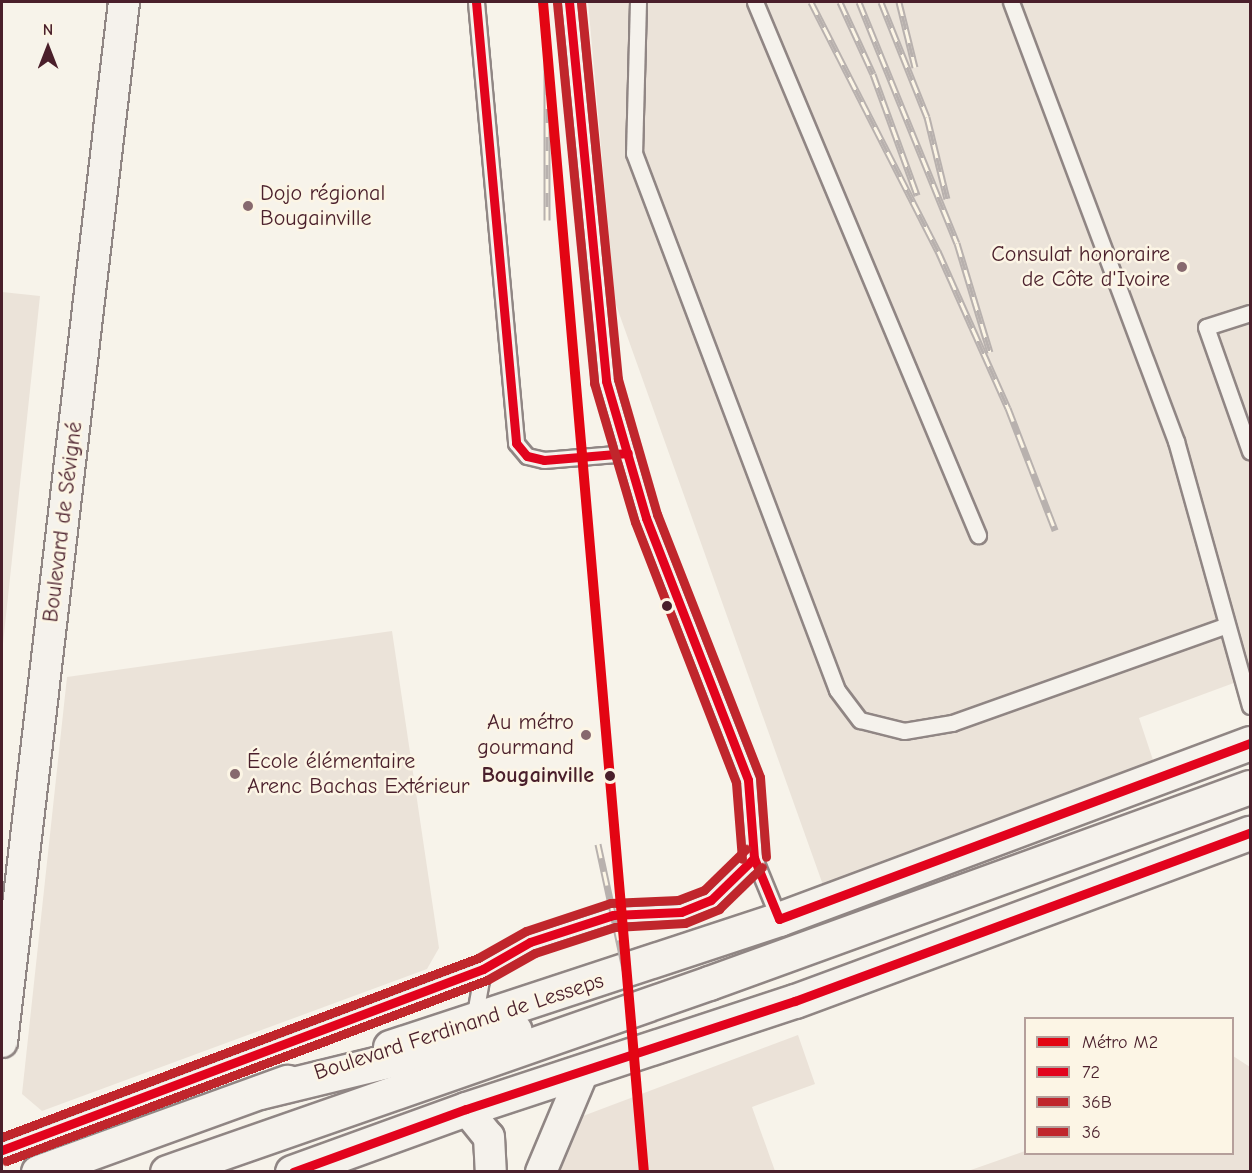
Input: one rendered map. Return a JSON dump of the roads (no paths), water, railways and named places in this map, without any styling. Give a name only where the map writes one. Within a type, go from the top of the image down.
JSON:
[{"type":"main road","name":"Boulevard Ferdinand de Lesseps","points":[[38,1172],[260,1092],[474,1019],[590,984],[779,919],[1251,743]]},
{"type":"main road","points":[[167,1172],[244,1143],[709,983],[1251,787]]},
{"type":"main road","points":[[292,1172],[466,1109],[795,1001],[1251,833]]},
{"type":"main road","points":[[260,1092],[709,983]]},
{"type":"street","name":"Boulevard de Sévigné","points":[[2,1042],[124,2]]},
{"type":"street","points":[[541,1172],[583,1072]]},
{"type":"street","points":[[466,1109],[489,1137],[491,1172]]},
{"type":"lane","points":[[476,2],[516,444],[527,456],[544,460],[628,453]]},
{"type":"lane","points":[[569,2],[606,381],[646,518],[748,780],[753,858],[779,919]]},
{"type":"lane","points":[[638,2],[634,153],[837,690],[860,720],[904,731],[952,723],[1225,626]]},
{"type":"lane","points":[[755,2],[978,535]]},
{"type":"lane","points":[[1011,2],[1176,441],[1225,626],[1251,706]]},
{"type":"lane","points":[[1251,313],[1206,327],[1251,451]]},
{"type":"lane","points":[[2,1150],[483,969],[530,942],[613,915],[681,912],[711,900],[753,858]]},
{"type":"lane","points":[[474,1019],[483,969]]},
{"type":"railway","points":[[811,2],[938,251],[1008,408],[1055,530]]},
{"type":"railway","points":[[840,2],[873,74],[917,195]]},
{"type":"railway","points":[[859,2],[957,243],[990,352]]},
{"type":"railway","points":[[881,2],[927,117],[947,199]]},
{"type":"railway","points":[[899,2],[915,67]]},
{"type":"railway","points":[[547,56],[547,220]]},
{"type":"railway","points":[[598,844],[628,983]]},
{"type":"metro line","name":"M2","points":[[543,2],[644,1172]]},
{"type":"place","name":"Dojo régional Bougainville","points":[[248,206]]},
{"type":"place","name":"Consulat honoraire de Côte d'Ivoire","points":[[1182,267]]},
{"type":"place","name":"Au métro gourmand","points":[[586,735]]},
{"type":"place","name":"École élémentaire Arenc Bachas Extérieur","points":[[235,774]]},
{"type":"place","name":"Bougainville","points":[[610,776]]}]
